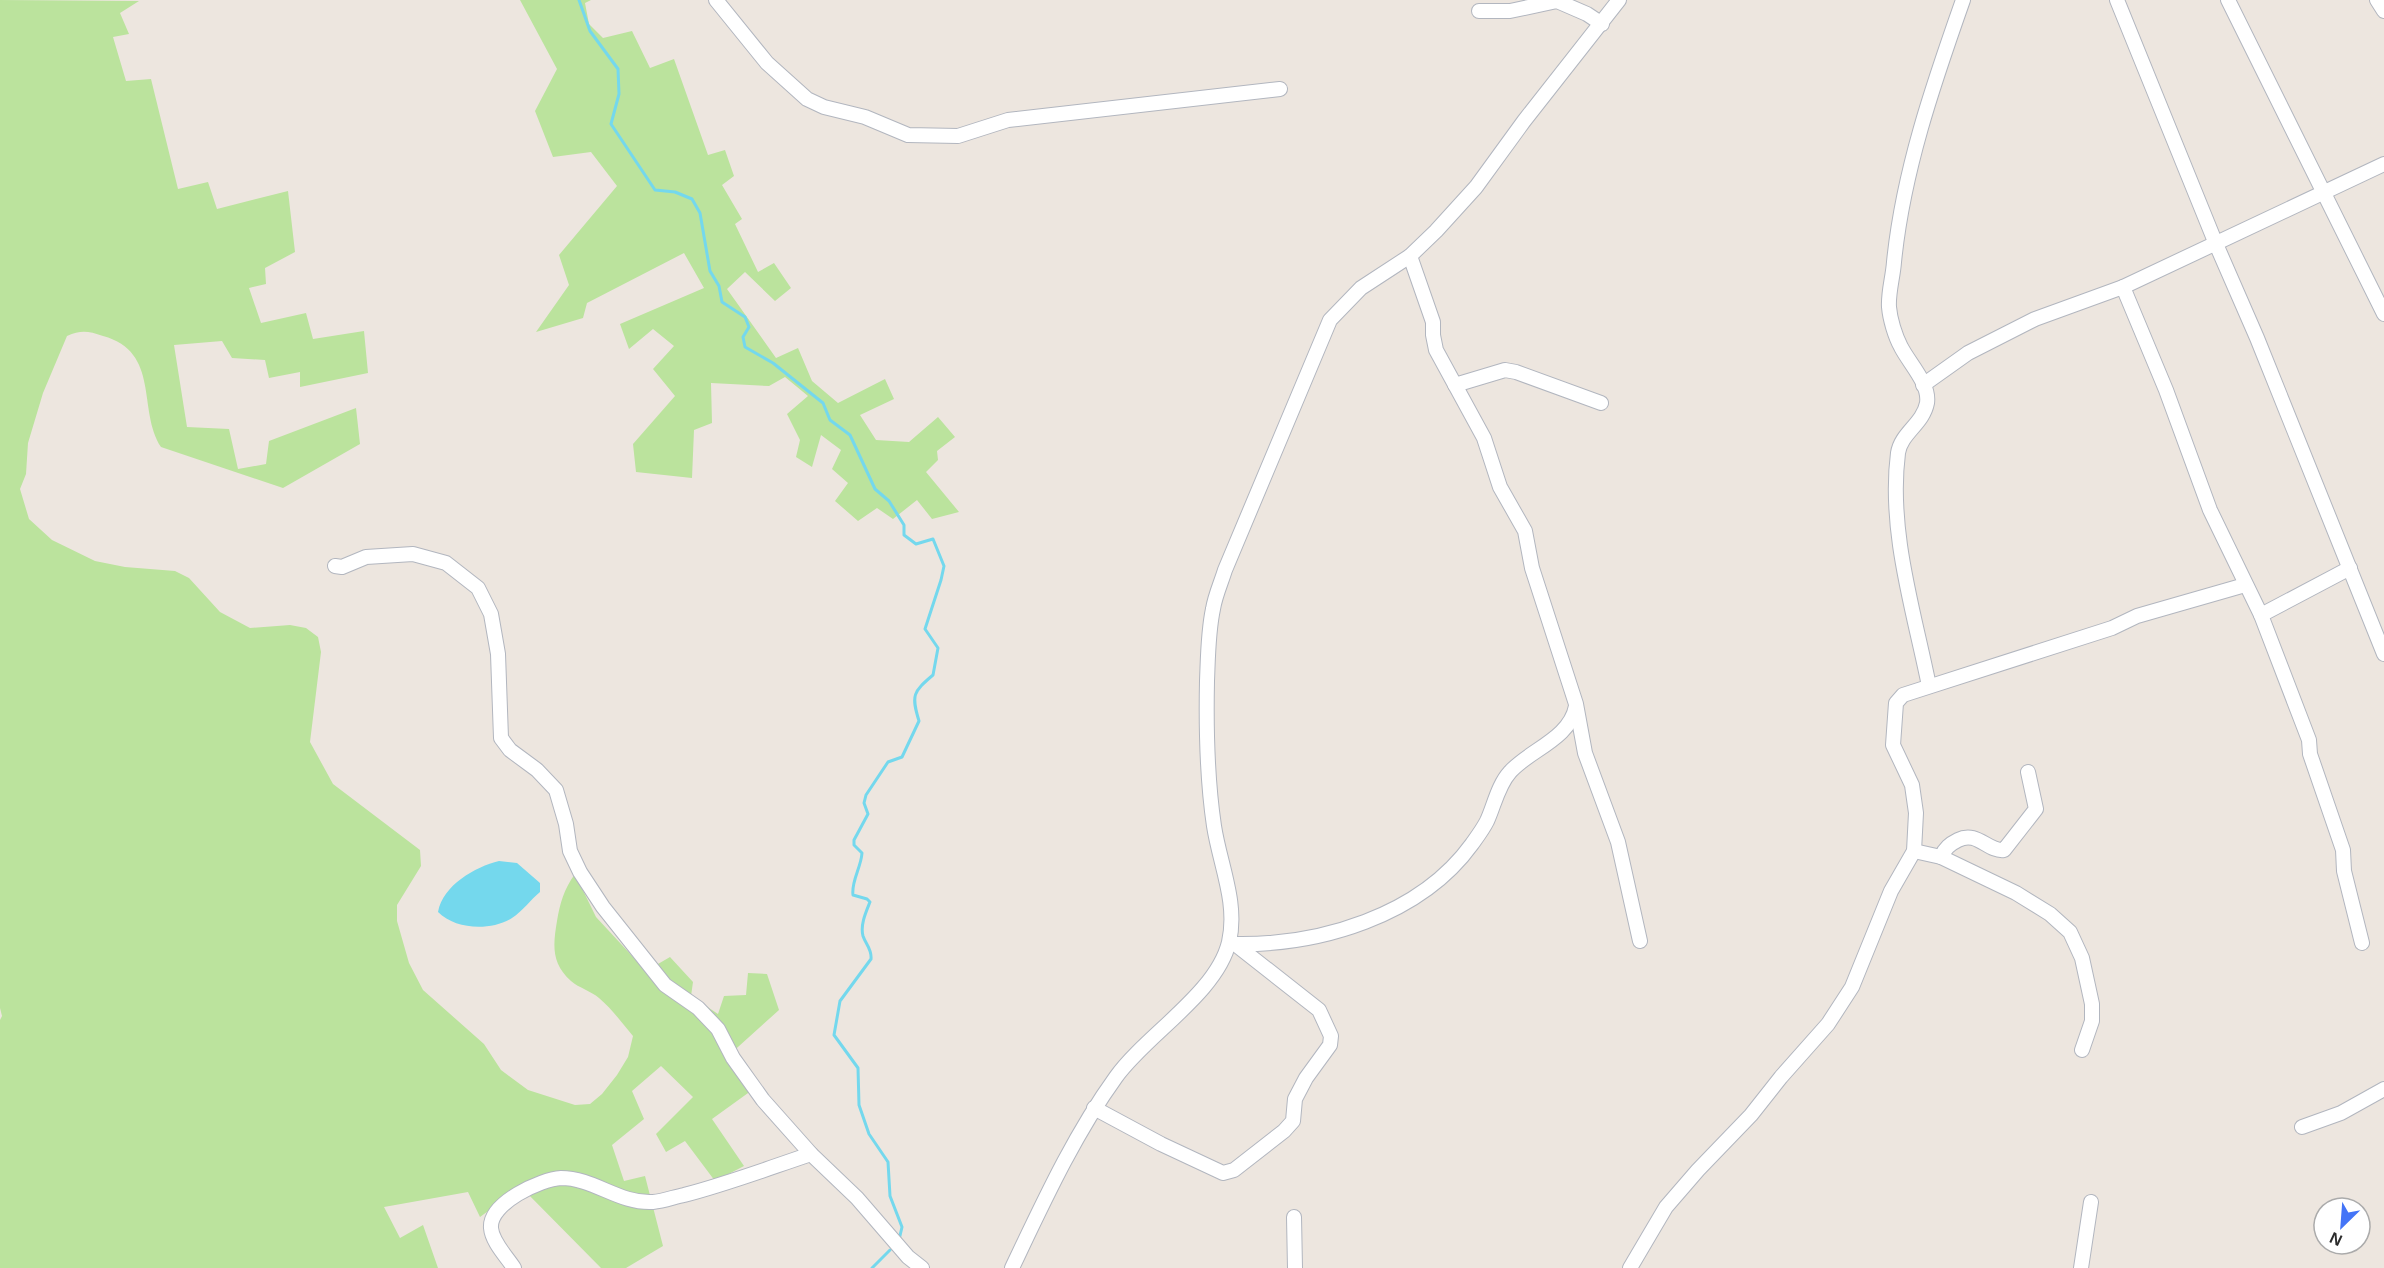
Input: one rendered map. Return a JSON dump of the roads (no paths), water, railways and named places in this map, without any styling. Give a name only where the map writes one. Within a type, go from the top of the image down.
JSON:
[{"type":"street","points":[[716,0],[767,63],[807,99],[824,107],[865,117],[908,135],[958,136],[1008,120],[1280,89]]},
{"type":"street","points":[[1012,1268],[1040,1209],[1094,1108],[1118,1074],[1207,982],[1232,944],[1228,886],[1214,826],[1206,730],[1209,628],[1213,606],[1225,570],[1330,320],[1361,288],[1410,256],[1476,187],[1541,98],[1619,0]]},
{"type":"street","points":[[1929,686],[1900,550],[1897,502],[1898,454],[1901,441],[1922,416],[1927,402],[1923,385],[1899,345],[1889,307],[1905,185],[1944,52],[1963,0]]},
{"type":"street","points":[[2117,0],[2216,244],[2257,338],[2384,654]]},
{"type":"street","points":[[2228,0],[2384,314]]},
{"type":"street","points":[[2377,0],[2384,11]]},
{"type":"street","points":[[1479,11],[1510,11],[1557,1],[1587,14],[1602,24]]},
{"type":"street","points":[[1923,385],[1968,353],[2035,319],[2123,286],[2216,244],[2324,190],[2384,164]]},
{"type":"street","points":[[1410,256],[1433,322],[1436,350],[1484,438],[1500,487],[1525,531],[1532,568],[1576,704],[1585,753],[1618,842],[1640,941]]},
{"type":"street","points":[[2123,286],[2166,390],[2210,510],[2261,615],[2309,740],[2310,754],[2343,850],[2344,871],[2362,943]]},
{"type":"street","points":[[1455,385],[1505,370],[1601,403]]},
{"type":"street","points":[[335,566],[342,567],[366,557],[413,554],[446,563],[478,588],[490,614],[498,654],[501,738],[510,750],[537,770],[556,790],[566,824],[570,851],[580,872],[603,907],[665,985],[698,1008],[718,1029],[733,1059],[763,1100],[811,1154],[857,1198],[908,1257],[922,1268]]},
{"type":"street","points":[[2261,615],[2350,568]]},
{"type":"street","points":[[1630,1268],[1666,1208],[1698,1170],[1751,1115],[1780,1077],[1828,1024],[1852,987],[1892,891],[1914,851],[1916,813],[1912,785],[1893,745],[1893,718],[1896,703],[1903,694],[2112,628],[2137,616],[2245,585]]},
{"type":"street","points":[[1232,944],[1271,944],[1339,932],[1403,905],[1430,886],[1475,839],[1485,824],[1510,771],[1561,732],[1574,714],[1576,704]]},
{"type":"street","points":[[1941,857],[1951,844],[1968,837],[2004,850],[2036,809],[2028,772]]},
{"type":"street","points":[[1914,851],[1941,857],[2016,893],[2050,914],[2070,932],[2082,958],[2092,1004],[2092,1021],[2082,1050]]},
{"type":"street","points":[[1094,1108],[1161,1144],[1223,1173],[1234,1170],[1284,1131],[1293,1121],[1295,1099],[1306,1078],[1330,1045],[1331,1036],[1319,1010],[1232,944]]},
{"type":"street","points":[[2302,1127],[2341,1113],[2384,1089]]},
{"type":"street","points":[[514,1268],[495,1238],[491,1227],[494,1218],[506,1202],[531,1186],[560,1178],[588,1183],[614,1196],[634,1201],[654,1202],[701,1191],[811,1154]]},
{"type":"street","points":[[2081,1268],[2091,1202]]},
{"type":"street","points":[[1294,1217],[1295,1268]]},
{"type":"water","points":[[499,861],[517,863],[540,883],[540,892],[516,915],[494,925],[474,927],[454,922],[438,912],[446,893],[461,879],[480,868]]},
{"type":"waterway","points":[[579,0],[590,31],[618,69],[619,94],[611,124],[655,190],[675,192],[692,199],[700,213],[710,271],[719,286],[722,302],[745,317],[749,327],[743,337],[745,347],[773,363],[823,403],[830,420],[850,435],[875,489],[889,501],[904,525],[904,535],[916,544],[933,539],[944,566],[925,629],[938,648],[933,675],[921,686],[916,695],[915,705],[919,721],[902,757],[888,762],[866,795],[864,803],[868,814],[854,840],[854,845],[862,853],[853,885],[853,895],[870,902],[862,932],[871,952],[871,959],[840,1001],[834,1035],[858,1068],[859,1105],[869,1134],[888,1162],[890,1196],[902,1227],[899,1240]]},
{"type":"waterway","points":[[872,1268],[890,1250]]}]
